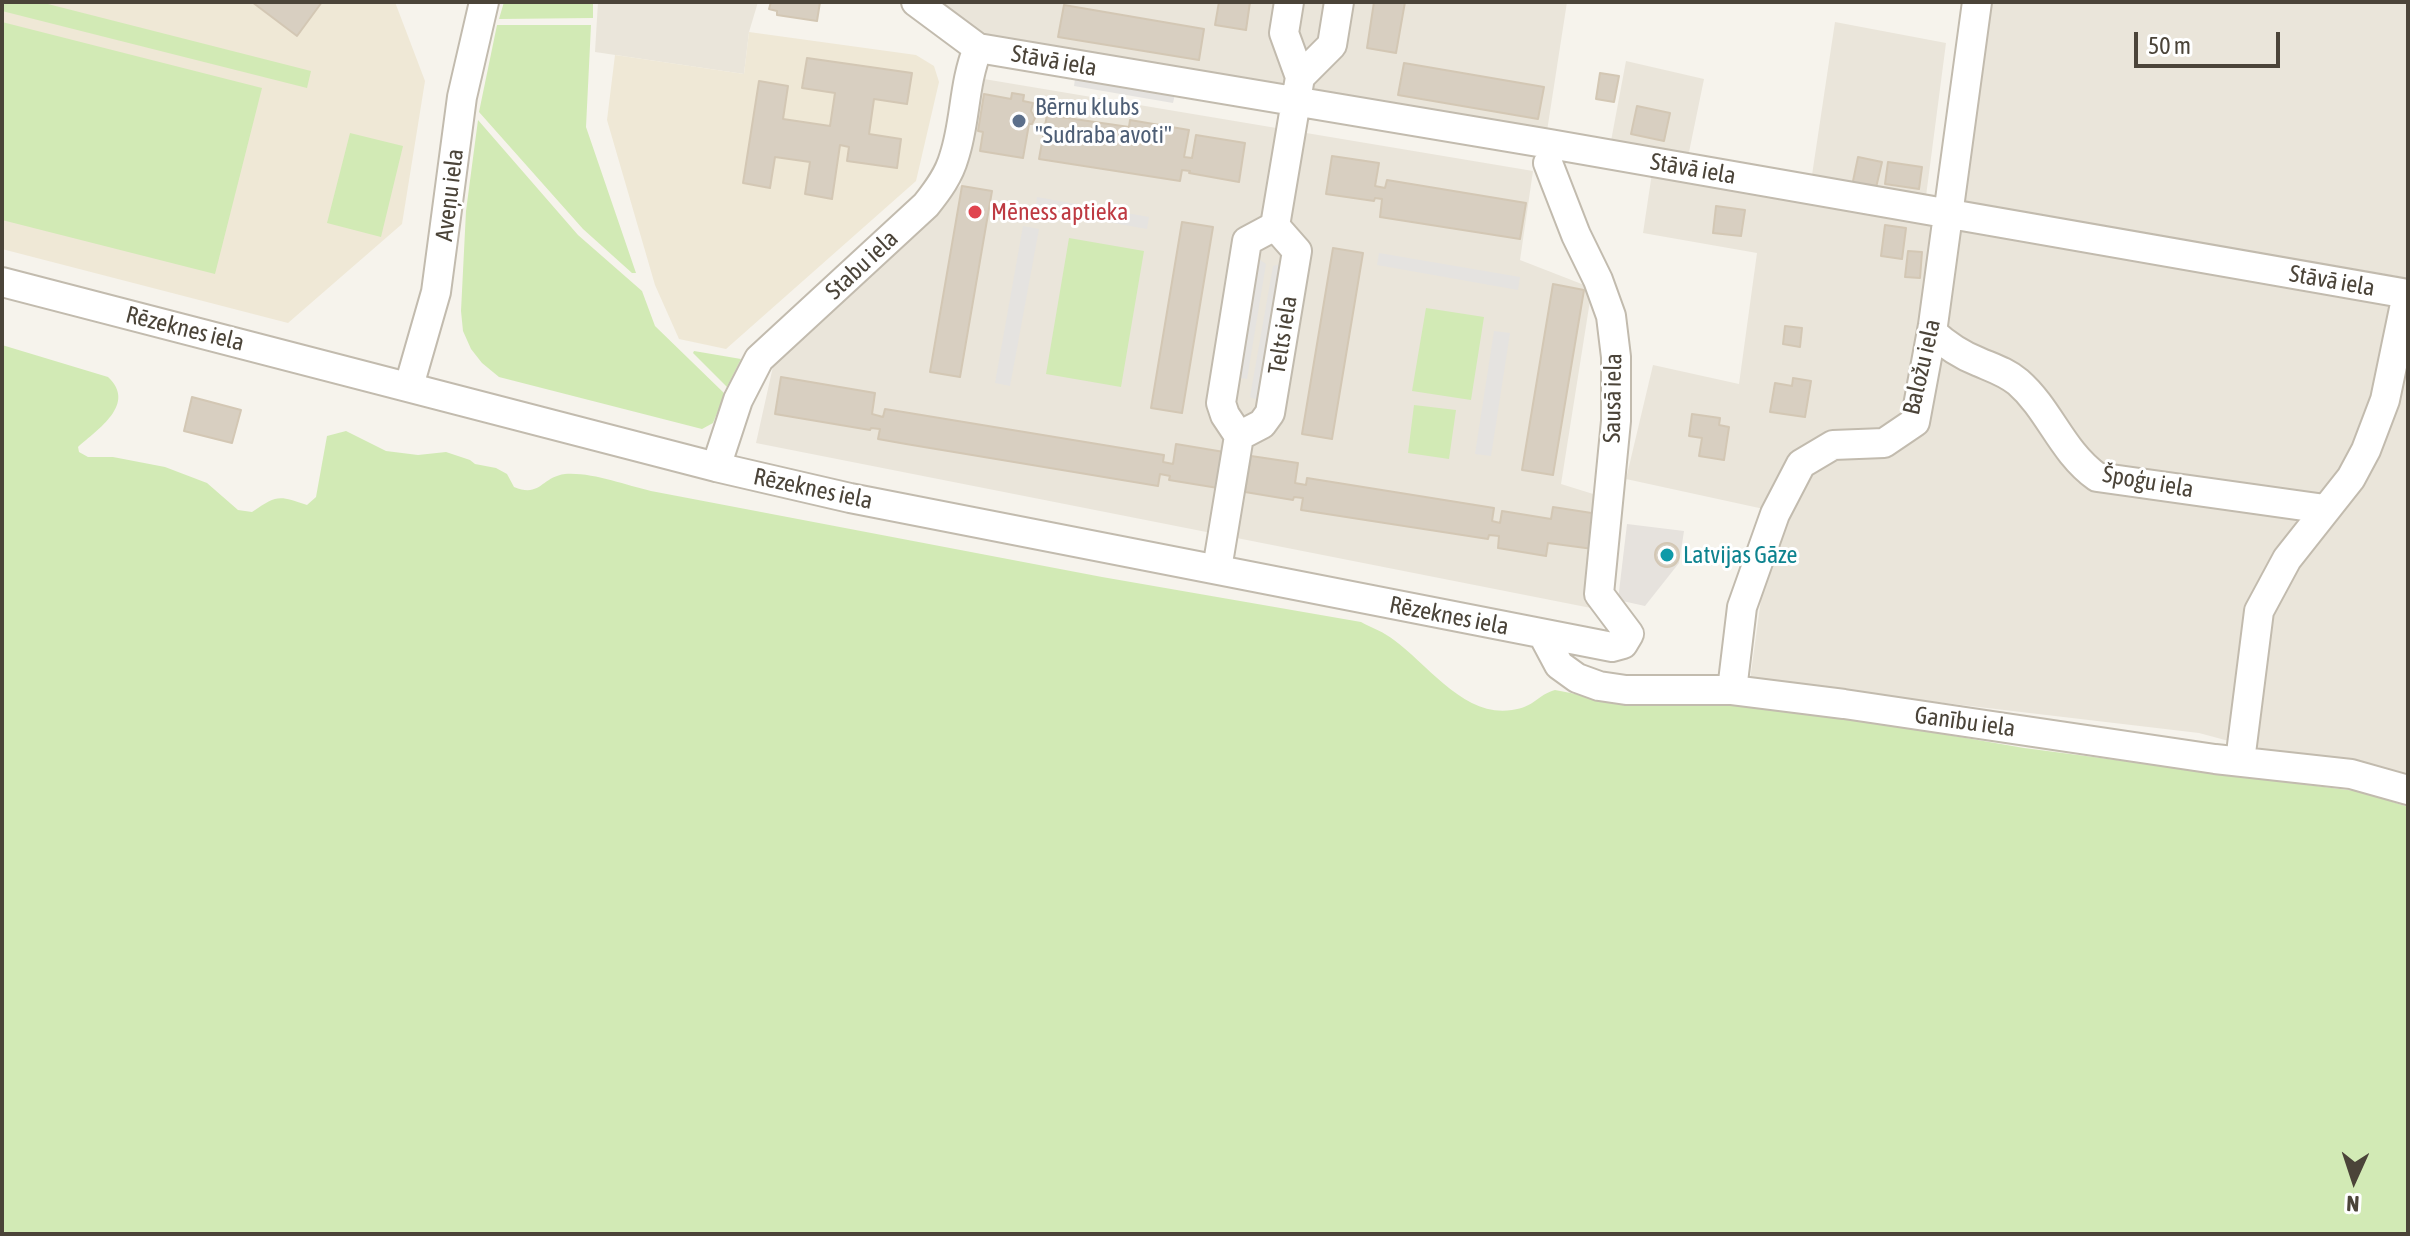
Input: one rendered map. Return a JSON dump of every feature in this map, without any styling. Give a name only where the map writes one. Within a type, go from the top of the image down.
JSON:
[{"type":"street","name":"Aveņu iela","points":[[409,386],[436,292],[462,97],[484,2]]},
{"type":"street","points":[[916,2],[978,48]]},
{"type":"street","points":[[1275,226],[1298,89],[1284,33],[1289,2]]},
{"type":"street","points":[[1298,89],[1332,45],[1339,2]]},
{"type":"street","name":"Baložu iela","points":[[1732,690],[1742,607],[1775,514],[1801,464],[1833,445],[1884,443],[1915,422],[1932,332],[1977,2]]},
{"type":"street","name":"Stāvā iela","points":[[978,48],[1298,89],[1949,214],[2407,294]]},
{"type":"street","name":"Stabu iela","points":[[716,467],[738,400],[759,359],[940,189],[955,154],[968,72],[978,48]]},
{"type":"street","name":"Sausā iela","points":[[1548,163],[1611,316],[1616,357],[1616,421],[1599,594],[1629,634]]},
{"type":"street","name":"Telts iela","points":[[1275,226],[1297,251],[1270,413],[1262,424],[1239,436],[1221,403],[1247,241],[1275,226]]},
{"type":"street","name":"Rēzeknes iela","points":[[2,282],[716,467],[850,498],[1543,635],[1612,647],[1623,644],[1629,634]]},
{"type":"street","points":[[2240,761],[2259,611],[2287,559],[2359,464],[2385,400],[2407,294]]},
{"type":"street","name":"Špoģu iela","points":[[1932,332],[1949,347],[2014,379],[2027,391],[2079,464],[2097,477],[2325,509]]},
{"type":"street","points":[[1217,569],[1239,436]]},
{"type":"street","name":"Ganību iela","points":[[1543,635],[1559,665],[1577,678],[1599,686],[1626,690],[1732,690],[2351,774],[2408,790]]},
{"type":"shaded area","points":[[2,2],[395,2],[425,81],[402,224],[288,323],[2,249]]},
{"type":"shaded area","points":[[598,2],[758,2],[749,32],[744,74],[595,52]]},
{"type":"shaded area","points":[[941,2],[1567,2],[1547,131],[986,35]]},
{"type":"shaded area","points":[[1986,2],[2408,2],[2408,278],[1958,201]]},
{"type":"shaded area","points":[[1835,22],[1946,43],[1926,196],[1812,175]]},
{"type":"shaded area","points":[[749,32],[916,55],[934,66],[939,82],[916,181],[726,349],[679,339],[655,285],[607,120],[615,55],[744,74]]},
{"type":"shaded area","points":[[1626,61],[1704,79],[1688,157],[1611,141]]},
{"type":"shaded area","points":[[1076,72],[1176,90],[1173,103],[1074,86]]},
{"type":"shaded area","points":[[978,78],[1533,171],[1520,260],[1592,288],[1561,484],[1606,498],[1591,608],[756,443],[774,362],[961,185]]},
{"type":"shaded area","points":[[1652,173],[2408,309],[2408,789],[2199,733],[1750,680],[1773,511],[1626,479],[1653,365],[1739,384],[1757,253],[1643,233]]},
{"type":"shaded area","points":[[1037,197],[1149,217],[1147,229],[1035,209]]},
{"type":"shaded area","points":[[1023,226],[1039,229],[1010,386],[995,383]]},
{"type":"shaded area","points":[[1379,253],[1520,277],[1518,290],[1377,265]]},
{"type":"shaded area","points":[[1254,256],[1266,264],[1247,379],[1233,377]]},
{"type":"shaded area","points":[[1288,262],[1264,403],[1250,397],[1273,266]]},
{"type":"shaded area","points":[[1494,331],[1510,333],[1491,456],[1475,454]]},
{"type":"shaded area","points":[[1627,524],[1684,531],[1679,563],[1645,606],[1618,600]]},
{"type":"green space","points":[[2,2],[40,2],[311,71],[307,88],[2,11]]},
{"type":"green space","points":[[504,2],[593,2],[593,18],[499,19]]},
{"type":"green space","points":[[2,22],[262,88],[215,274],[2,220]]},
{"type":"green space","points":[[497,25],[591,25],[586,127],[636,273],[632,273],[583,229],[479,112]]},
{"type":"green space","points":[[478,120],[578,235],[642,291],[655,326],[725,394],[713,423],[702,429],[499,377],[471,349],[463,331],[461,311],[466,211]]},
{"type":"green space","points":[[350,133],[403,146],[381,237],[327,223]]},
{"type":"green space","points":[[1069,238],[1144,251],[1121,387],[1046,374]]},
{"type":"green space","points":[[1426,308],[1484,317],[1471,400],[1412,391]]},
{"type":"green space","points":[[2,345],[108,377],[116,387],[117,406],[104,424],[78,447],[79,452],[88,457],[113,457],[165,467],[207,483],[238,510],[252,512],[278,498],[307,505],[316,497],[327,436],[346,431],[386,451],[418,455],[446,452],[475,464],[496,468],[507,474],[514,487],[523,490],[536,489],[565,474],[586,475],[651,491],[1102,577],[1361,622],[1394,640],[1463,698],[1495,710],[1520,708],[1555,690],[1617,702],[1723,700],[2024,748],[2363,792],[2408,807],[2408,1234],[2,1234]]},
{"type":"green space","points":[[693,353],[741,359],[727,387]]},
{"type":"green space","points":[[1414,405],[1456,410],[1449,459],[1408,453]]},
{"type":"building","points":[[252,2],[322,2],[297,36]]},
{"type":"building","points":[[771,2],[820,2],[817,21],[777,15],[777,11],[769,9]]},
{"type":"building","points":[[1219,2],[1250,2],[1246,30],[1215,25]]},
{"type":"building","points":[[1374,2],[1405,2],[1396,53],[1367,48]]},
{"type":"building","points":[[1064,5],[1204,29],[1199,60],[1058,37]]},
{"type":"building","points":[[807,58],[912,73],[907,104],[874,99],[869,134],[901,139],[897,168],[847,161],[849,147],[840,145],[832,199],[805,194],[810,162],[775,157],[770,188],[743,183],[759,81],[788,86],[783,119],[830,126],[835,93],[802,88]]},
{"type":"building","points":[[1404,63],[1544,87],[1538,119],[1398,95]]},
{"type":"building","points":[[1600,73],[1619,76],[1614,102],[1596,99]]},
{"type":"building","points":[[1012,93],[1024,95],[1023,101],[1033,103],[1031,111],[1035,118],[1029,124],[1023,158],[980,151],[983,132],[978,131],[984,94],[1011,99]]},
{"type":"building","points":[[1637,106],[1670,113],[1664,141],[1631,134]]},
{"type":"building","points":[[1047,115],[1129,127],[1130,120],[1189,130],[1184,157],[1192,158],[1196,135],[1245,143],[1239,182],[1182,170],[1180,181],[1039,159]]},
{"type":"building","points":[[1332,156],[1379,163],[1375,186],[1385,188],[1387,180],[1526,203],[1520,239],[1380,217],[1382,199],[1375,198],[1374,201],[1326,194]]},
{"type":"building","points":[[1858,157],[1882,162],[1875,192],[1852,186]]},
{"type":"building","points":[[1888,162],[1922,167],[1919,189],[1885,184]]},
{"type":"building","points":[[962,186],[992,191],[960,377],[930,372]]},
{"type":"building","points":[[1716,206],[1745,210],[1741,236],[1713,233]]},
{"type":"building","points":[[1182,222],[1213,227],[1182,413],[1151,408]]},
{"type":"building","points":[[1885,225],[1906,228],[1902,259],[1881,256]]},
{"type":"building","points":[[1333,248],[1363,253],[1332,439],[1302,434]]},
{"type":"building","points":[[1908,251],[1922,252],[1920,278],[1905,277]]},
{"type":"building","points":[[1553,284],[1584,290],[1553,475],[1522,470]]},
{"type":"building","points":[[1785,326],[1802,328],[1800,347],[1783,344]]},
{"type":"building","points":[[781,377],[875,393],[872,414],[883,417],[885,409],[1164,455],[1163,462],[1173,464],[1176,444],[1224,452],[1218,488],[1169,480],[1170,476],[1160,474],[1158,486],[906,444],[878,439],[880,429],[870,430],[775,414]]},
{"type":"building","points":[[1793,378],[1811,381],[1805,417],[1770,412],[1775,383],[1792,386]]},
{"type":"building","points":[[192,397],[241,410],[232,443],[184,431]]},
{"type":"building","points":[[1692,414],[1720,418],[1719,425],[1729,427],[1724,460],[1699,456],[1702,438],[1689,436]]},
{"type":"building","points":[[1251,456],[1298,463],[1295,483],[1306,485],[1307,478],[1494,508],[1492,521],[1500,523],[1502,511],[1551,519],[1553,507],[1598,514],[1593,549],[1548,543],[1546,556],[1498,548],[1499,536],[1489,535],[1488,539],[1301,510],[1303,498],[1294,497],[1293,500],[1245,492]]},
{"type":"building","name":"Latvijas Gāze","points":[[1662,543],[1672,543],[1679,550],[1679,560],[1672,567],[1662,567],[1655,560],[1655,550]]},
{"type":"place","name":"Bērnu klubs \"Sudraba avoti\"","points":[[1019,121]]},
{"type":"place","name":"Mēness aptieka","points":[[975,212]]},
{"type":"place","name":"Latvijas Gāze","points":[[1667,555]]}]
